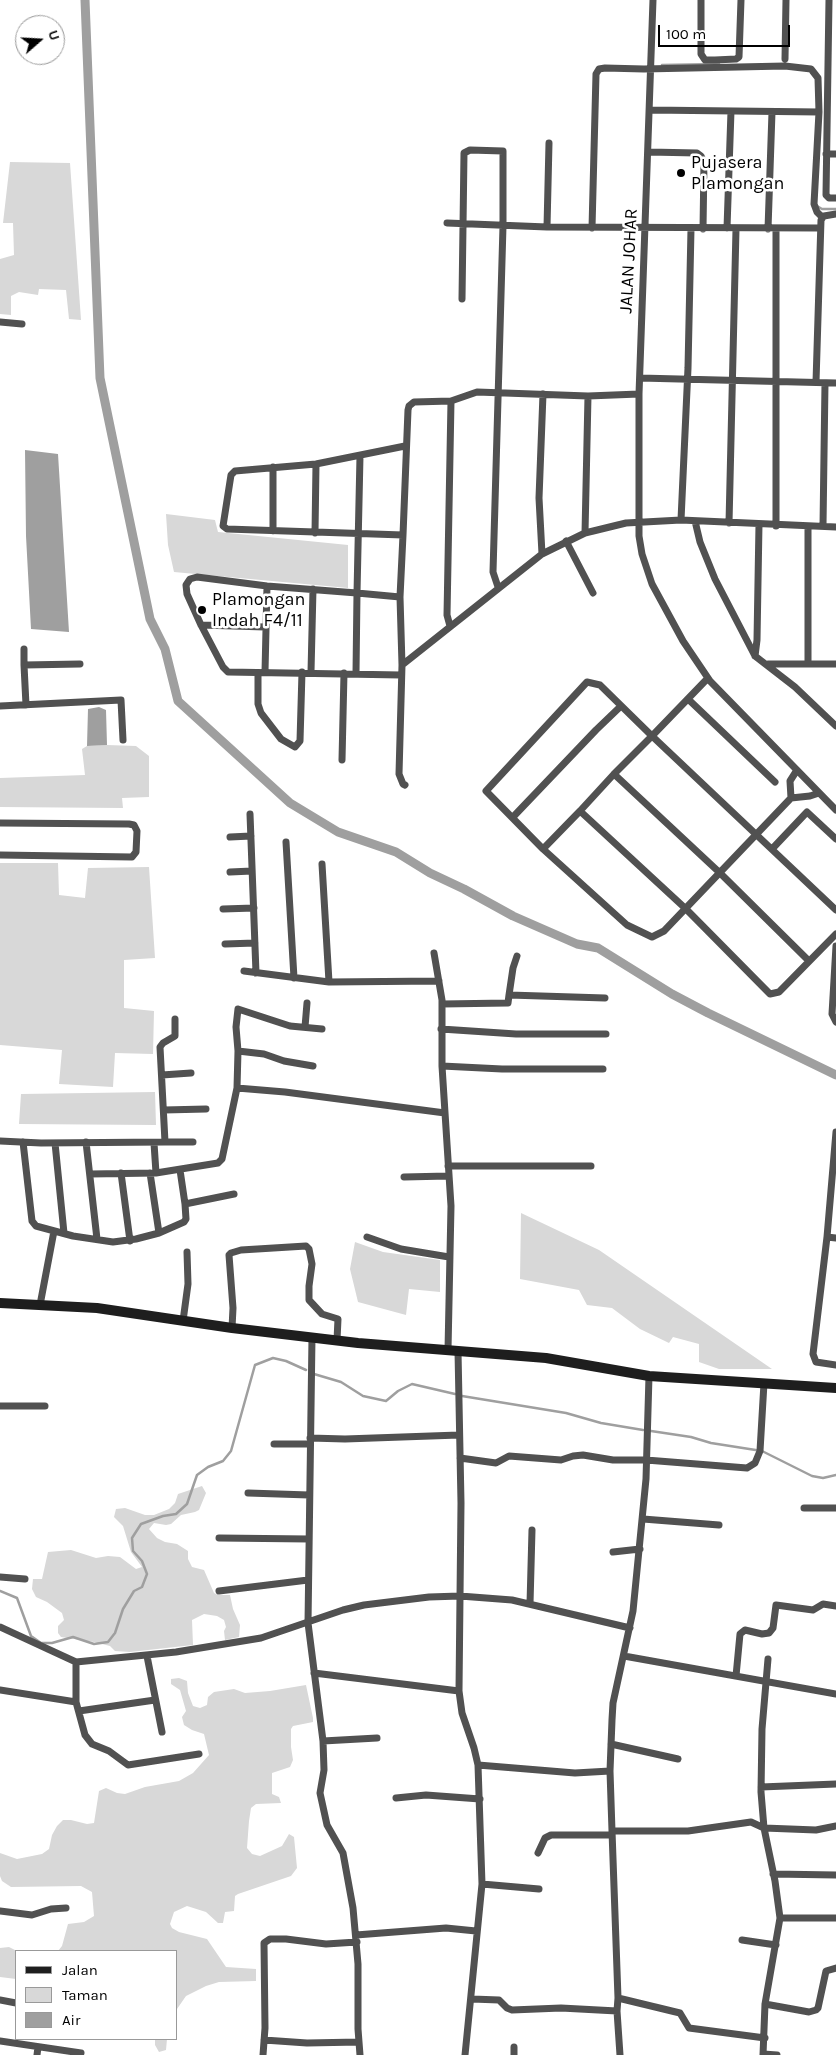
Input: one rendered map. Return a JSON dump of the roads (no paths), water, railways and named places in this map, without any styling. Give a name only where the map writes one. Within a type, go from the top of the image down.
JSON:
[{"type":"main road","points":[[2,1301],[97,1308],[232,1328],[337,1340],[546,1358],[650,1376],[836,1388]]},
{"type":"street","name":"JALAN JOHAR","points":[[653,0],[647,69],[650,110],[649,152],[642,228],[639,394],[642,554],[652,584],[683,641],[708,678],[836,810]]},
{"type":"street","points":[[701,0],[701,54],[705,60],[715,64],[739,57],[741,0]]},
{"type":"street","points":[[785,59],[786,0]]},
{"type":"street","points":[[830,0],[832,66],[827,111],[826,195],[832,198]]},
{"type":"street","points":[[592,228],[596,74],[599,69],[647,69],[715,64],[785,66],[811,69],[818,78],[819,112],[814,204],[822,217],[820,228],[816,382]]},
{"type":"street","points":[[650,110],[819,112]]},
{"type":"street","points":[[727,228],[731,111]]},
{"type":"street","points":[[827,111],[836,111]]},
{"type":"street","points":[[772,112],[776,526]]},
{"type":"street","points":[[547,227],[548,143]]},
{"type":"street","points":[[462,300],[464,153],[470,150],[502,151],[504,154],[503,226],[493,572],[498,587]]},
{"type":"street","points":[[649,152],[697,153],[701,156],[704,163],[703,229]]},
{"type":"street","points":[[826,154],[836,154]]},
{"type":"street","points":[[822,217],[836,214]]},
{"type":"street","points":[[447,223],[592,228],[820,228]]},
{"type":"street","points":[[681,520],[691,229]]},
{"type":"street","points":[[729,523],[736,229]]},
{"type":"street","points":[[0,322],[22,324]]},
{"type":"street","points":[[640,378],[836,383]]},
{"type":"street","points":[[822,526],[825,383]]},
{"type":"street","points":[[405,785],[400,774],[402,665],[400,596],[405,446],[408,410],[411,404],[417,401],[452,401],[477,392],[588,396],[639,394]]},
{"type":"street","points":[[542,554],[539,498],[543,394]]},
{"type":"street","points":[[585,533],[588,396]]},
{"type":"street","points":[[450,626],[447,615],[452,401]]},
{"type":"street","points":[[403,535],[227,529],[222,526],[222,523],[232,473],[236,470],[316,464],[405,446]]},
{"type":"street","points":[[356,673],[360,456]]},
{"type":"street","points":[[315,533],[316,464]]},
{"type":"street","points":[[273,467],[273,531]]},
{"type":"street","points":[[402,665],[542,554],[566,541],[607,526],[681,520],[776,526],[836,527]]},
{"type":"street","points":[[695,521],[700,542],[715,579],[755,656],[768,664],[795,687],[836,726]]},
{"type":"street","points":[[755,656],[758,631],[759,524]]},
{"type":"street","points":[[808,527],[808,663]]},
{"type":"street","points":[[566,541],[593,592]]},
{"type":"street","points":[[400,596],[267,586],[197,577],[188,581],[186,589],[201,624],[225,670],[231,674],[311,672],[401,675]]},
{"type":"street","points":[[267,586],[258,704],[260,713],[281,739],[295,747],[300,741],[302,672]]},
{"type":"street","points":[[311,672],[313,589]]},
{"type":"street","points":[[201,624],[265,627]]},
{"type":"street","points":[[24,649],[26,706]]},
{"type":"street","points":[[24,665],[80,664]]},
{"type":"street","points":[[768,664],[836,664]]},
{"type":"street","points":[[342,760],[344,673]]},
{"type":"street","points":[[543,849],[708,678]]},
{"type":"street","points":[[819,793],[791,798],[757,834],[686,909],[664,931],[652,937],[627,925],[543,849],[486,791],[587,682],[600,685],[652,736],[757,834],[836,910]]},
{"type":"street","points":[[688,699],[775,782]]},
{"type":"street","points":[[0,706],[121,700],[122,740]]},
{"type":"street","points":[[513,817],[621,706]]},
{"type":"street","points":[[791,798],[790,782],[797,770]]},
{"type":"street","points":[[614,774],[720,873],[809,962]]},
{"type":"street","points":[[580,811],[686,909],[770,994],[779,992],[836,934]]},
{"type":"street","points":[[772,849],[807,812],[836,839]]},
{"type":"street","points":[[250,814],[256,973]]},
{"type":"street","points":[[0,823],[130,824],[134,826],[136,831],[136,853],[132,857],[0,855]]},
{"type":"street","points":[[230,837],[251,836]]},
{"type":"street","points":[[286,842],[294,978]]},
{"type":"street","points":[[322,864],[328,982]]},
{"type":"street","points":[[230,872],[252,871]]},
{"type":"street","points":[[223,909],[254,908]]},
{"type":"street","points":[[225,944],[255,943]]},
{"type":"street","points":[[836,946],[832,1014],[836,1022]]},
{"type":"street","points":[[434,953],[442,1004],[442,1066],[450,1206],[449,1257],[460,1458],[459,1691],[462,1714],[478,1765],[480,1799],[482,1884],[465,2055]]},
{"type":"street","points":[[442,1004],[508,1003],[513,968],[517,956]]},
{"type":"street","points":[[244,971],[328,982],[439,981]]},
{"type":"street","points":[[509,995],[605,998]]},
{"type":"street","points":[[305,1027],[307,1003]]},
{"type":"street","points":[[90,1174],[153,1173],[214,1165],[220,1162],[236,1088],[238,1051],[236,1027],[238,1009],[290,1026],[322,1030]]},
{"type":"street","points":[[165,1142],[160,1047],[175,1036],[175,1019]]},
{"type":"street","points":[[441,1029],[516,1034],[606,1034]]},
{"type":"street","points":[[238,1051],[264,1054],[284,1061],[313,1066]]},
{"type":"street","points":[[442,1066],[502,1069],[603,1069]]},
{"type":"street","points":[[162,1075],[191,1073]]},
{"type":"street","points":[[236,1088],[285,1092],[445,1113]]},
{"type":"street","points":[[164,1110],[206,1109]]},
{"type":"street","points":[[836,1132],[813,1354],[814,1360],[818,1362],[836,1364]]},
{"type":"street","points":[[0,1141],[55,1143],[193,1142]]},
{"type":"street","points":[[23,1142],[32,1221],[36,1226],[96,1239],[113,1242],[130,1241],[159,1233],[184,1222],[186,1219],[185,1204],[180,1170]]},
{"type":"street","points":[[86,1142],[96,1239]]},
{"type":"street","points":[[55,1143],[64,1233]]},
{"type":"street","points":[[154,1143],[153,1173],[159,1233]]},
{"type":"street","points":[[448,1166],[591,1166]]},
{"type":"street","points":[[121,1174],[130,1241]]},
{"type":"street","points":[[404,1177],[448,1176]]},
{"type":"street","points":[[185,1204],[234,1194]]},
{"type":"street","points":[[40,1305],[54,1231]]},
{"type":"street","points":[[367,1237],[400,1249],[449,1257]]},
{"type":"street","points":[[826,1237],[836,1238]]},
{"type":"street","points":[[232,1328],[233,1308],[229,1256],[231,1253],[241,1250],[306,1246],[309,1249],[312,1264],[309,1300],[322,1314],[338,1319],[337,1340]]},
{"type":"street","points":[[183,1321],[188,1284],[187,1252]]},
{"type":"street","points":[[312,1337],[308,1623],[323,1741],[324,1770],[320,1793],[328,1825],[343,1853],[356,1938],[360,2055]]},
{"type":"street","points":[[620,2055],[610,1771],[611,1744],[613,1702],[630,1628],[640,1549],[650,1376]]},
{"type":"street","points":[[460,1458],[496,1463],[509,1456],[561,1460],[577,1455],[614,1460],[646,1460],[747,1468],[755,1463],[760,1451],[764,1383]]},
{"type":"street","points":[[0,1406],[45,1406]]},
{"type":"street","points":[[274,1444],[345,1439],[459,1435]]},
{"type":"street","points":[[248,1493],[309,1495]]},
{"type":"street","points":[[804,1508],[836,1508]]},
{"type":"street","points":[[643,1518],[719,1525]]},
{"type":"street","points":[[530,1604],[532,1530]]},
{"type":"street","points":[[219,1538],[309,1539]]},
{"type":"street","points":[[613,1552],[640,1549]]},
{"type":"street","points":[[0,1577],[26,1579]]},
{"type":"street","points":[[219,1591],[308,1580]]},
{"type":"street","points":[[0,1627],[76,1662],[147,1656],[261,1638],[343,1610],[364,1605],[429,1597],[495,1597],[630,1628]]},
{"type":"street","points":[[736,1676],[739,1636],[746,1630],[762,1634],[769,1633],[773,1628],[776,1606],[813,1610],[823,1604],[836,1606]]},
{"type":"street","points":[[147,1656],[162,1732]]},
{"type":"street","points":[[624,1656],[836,1694]]},
{"type":"street","points":[[768,1659],[762,1730],[761,1787],[764,1828],[780,1918],[765,2004],[763,2054],[777,2055]]},
{"type":"street","points":[[76,1662],[76,1702],[88,1741],[109,1751],[126,1765],[199,1754]]},
{"type":"street","points":[[314,1673],[459,1691]]},
{"type":"street","points":[[0,1690],[76,1702]]},
{"type":"street","points":[[79,1711],[155,1700]]},
{"type":"street","points":[[323,1741],[377,1738]]},
{"type":"street","points":[[611,1744],[678,1759]]},
{"type":"street","points":[[478,1765],[575,1773],[610,1771]]},
{"type":"street","points":[[761,1787],[836,1784]]},
{"type":"street","points":[[396,1798],[426,1795],[480,1799]]},
{"type":"street","points":[[538,1853],[545,1838],[551,1835],[688,1831],[751,1822],[764,1828],[816,1830],[836,1826]]},
{"type":"street","points":[[773,1874],[836,1875]]},
{"type":"street","points":[[482,1884],[539,1889]]},
{"type":"street","points":[[0,1911],[32,1914],[51,1909],[66,1908]]},
{"type":"street","points":[[780,1918],[836,1918]]},
{"type":"street","points":[[263,2055],[264,1943],[270,1939],[326,1944],[356,1938],[446,1928],[476,1931]]},
{"type":"street","points":[[742,1940],[776,1945]]},
{"type":"street","points":[[765,2004],[809,2012],[816,2010],[826,1971],[836,1968]]},
{"type":"street","points":[[618,1998],[680,2013],[688,2028],[764,2038]]},
{"type":"street","points":[[472,1999],[499,2000],[512,2010],[561,2008],[617,2011]]},
{"type":"street","points":[[0,2000],[15,2004]]},
{"type":"street","points":[[264,2040],[307,2043],[359,2042]]},
{"type":"street","points":[[0,2041],[81,2053]]},
{"type":"street","points":[[37,2055],[38,2047]]},
{"type":"water","points":[[25,450],[58,454],[69,632],[31,629],[26,536]]},
{"type":"water","points":[[99,707],[106,710],[107,745],[87,746],[88,709]]},
{"type":"waterway","points":[[85,0],[100,378],[150,619],[165,649],[178,701],[290,803],[338,832],[396,852],[430,873],[513,916],[577,944],[598,948],[672,994],[836,1075]]},
{"type":"waterway","points":[[662,65],[719,64]]},
{"type":"waterway","points":[[817,206],[822,209],[836,209]]},
{"type":"waterway","points":[[0,1591],[17,1598],[31,1636],[41,1643],[52,1643],[73,1637],[94,1644],[108,1642],[115,1633],[123,1609],[134,1591],[142,1587],[147,1574],[142,1561],[133,1551],[132,1538],[141,1524],[163,1516],[176,1514],[187,1504],[197,1475],[208,1467],[223,1461],[231,1451],[255,1365],[273,1358],[286,1361],[306,1370]]},
{"type":"waterway","points":[[314,1374],[341,1382],[363,1396],[386,1401],[398,1391],[412,1384],[455,1394]]},
{"type":"waterway","points":[[462,1396],[566,1413],[601,1423],[643,1430]]},
{"type":"waterway","points":[[651,1431],[762,1451],[812,1476],[823,1478],[836,1475]]},
{"type":"place","name":"Pujasera Plamongan","points":[[681,173]]},
{"type":"place","name":"Plamongan Indah F4/11","points":[[202,610]]}]
